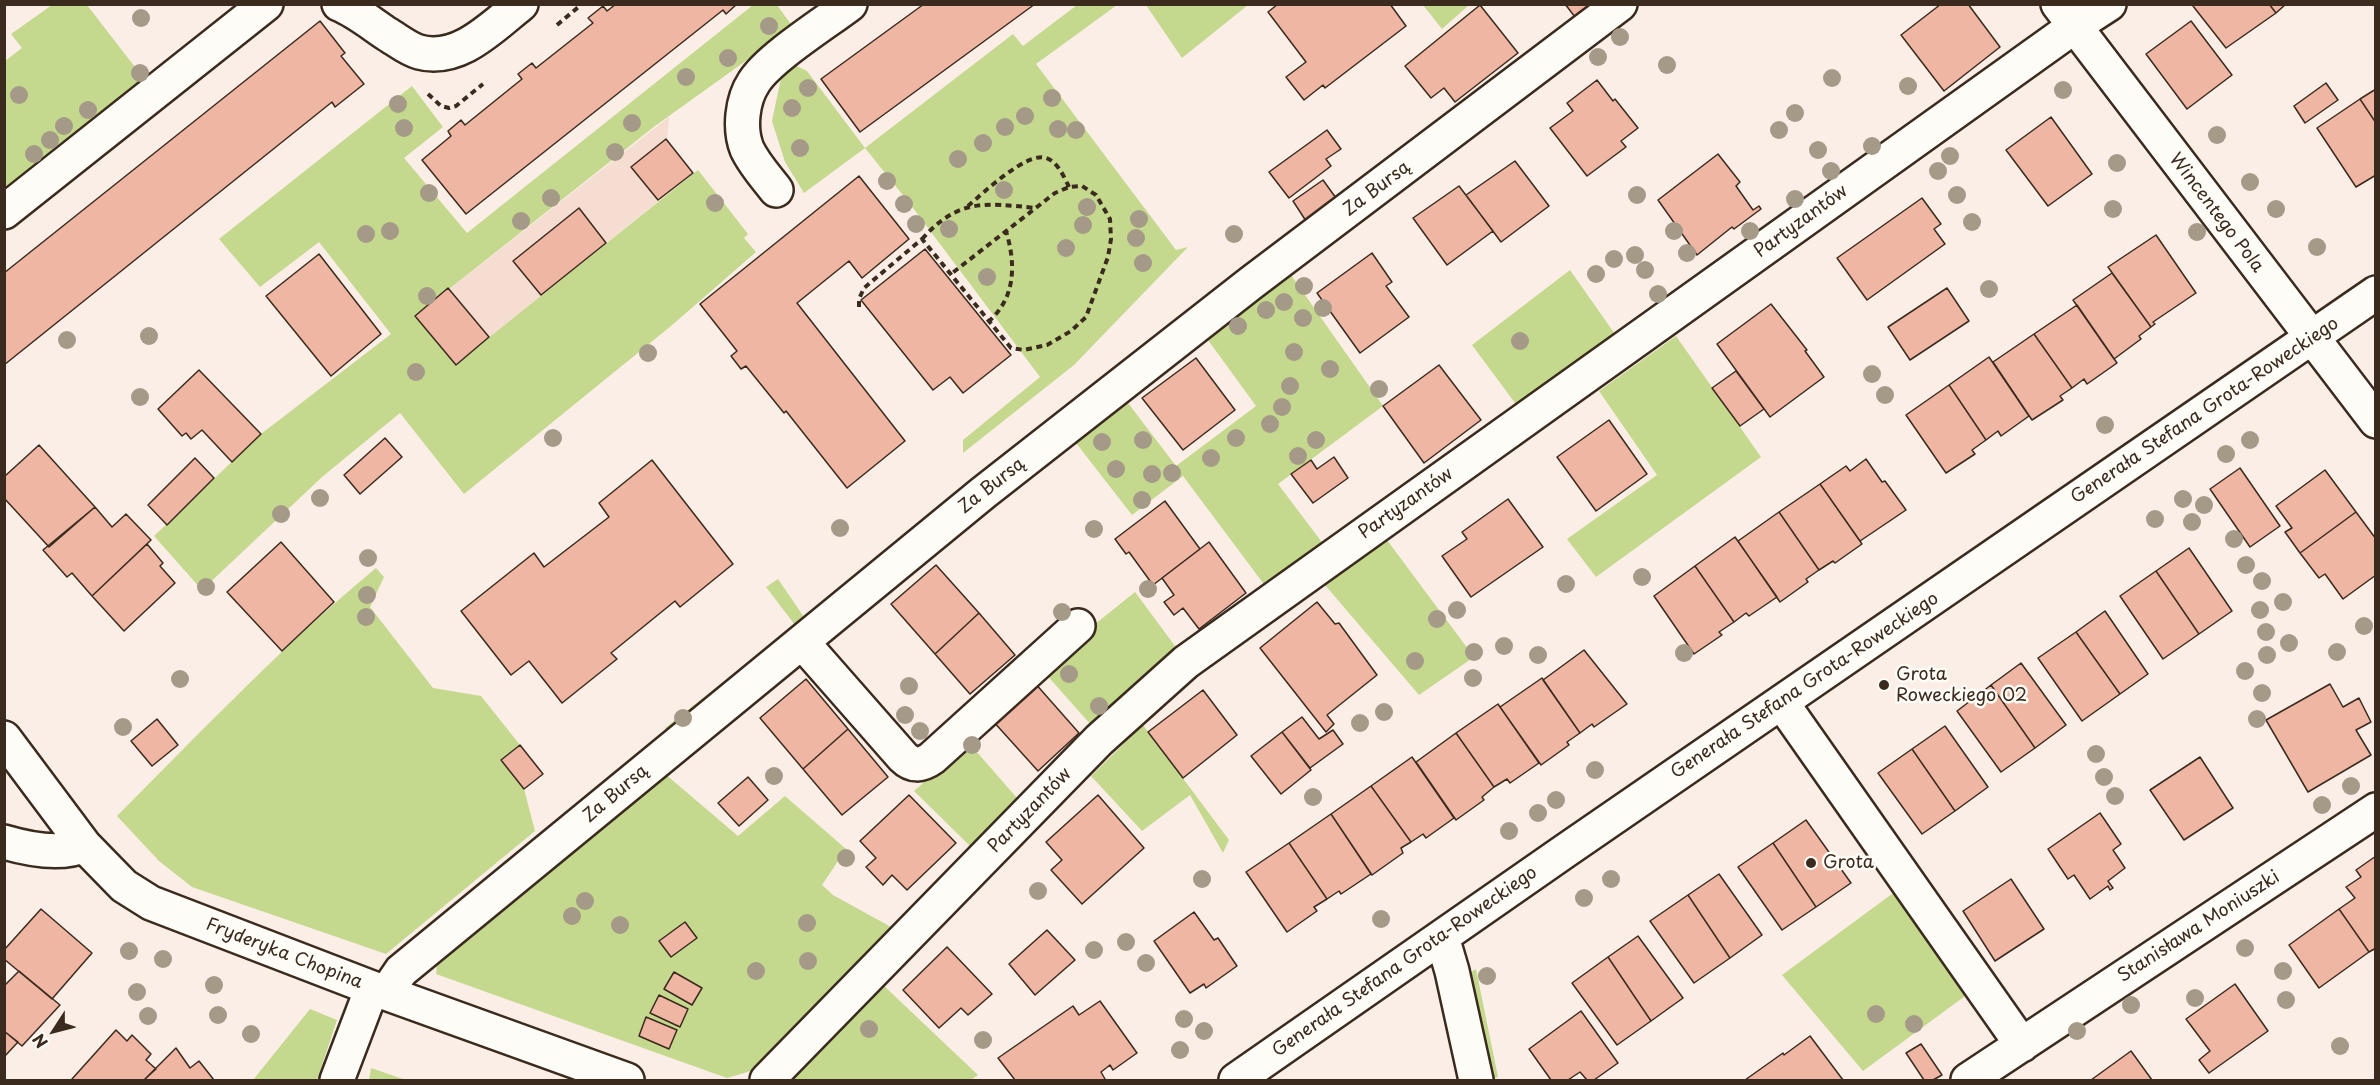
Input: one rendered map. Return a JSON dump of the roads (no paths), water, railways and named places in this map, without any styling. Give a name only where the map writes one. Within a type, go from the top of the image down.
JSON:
[{"type":"street","points":[[339,4],[410,48],[429,53],[453,52],[460,49],[521,4]]},
{"type":"street","points":[[776,190],[747,149],[742,122],[749,91],[761,73],[850,4]]},
{"type":"street","name":"Za Bursą","points":[[337,1080],[379,990],[391,983],[401,971],[929,536],[1236,294],[1620,4]]},
{"type":"street","name":"Partyzantów","points":[[767,1080],[1128,711],[1186,662],[2067,15],[2109,4]]},
{"type":"street","points":[[4,212],[256,7]]},
{"type":"street","name":"Wincentego Pola","points":[[2067,15],[2376,421]]},
{"type":"street","name":"Generała Stefana Grota-Roweckiego","points":[[1236,1080],[2376,293]]},
{"type":"street","points":[[802,642],[903,757],[917,764],[932,758],[1078,626]]},
{"type":"street","points":[[1782,703],[2022,1045]]},
{"type":"street","name":"Fryderyka Chopina","points":[[4,738],[84,845],[124,886],[151,903],[379,990],[627,1080]]},
{"type":"street","name":"Stanisława Moniuszki","points":[[1968,1080],[2376,810]]},
{"type":"street","points":[[4,842],[52,850],[72,849],[84,845]]},
{"type":"street","points":[[1442,937],[1452,971],[1476,1080]]},
{"type":"place","name":"Grota Roweckiego 02","points":[[1884,685]]},
{"type":"place","name":"Grota","points":[[1811,863]]}]
